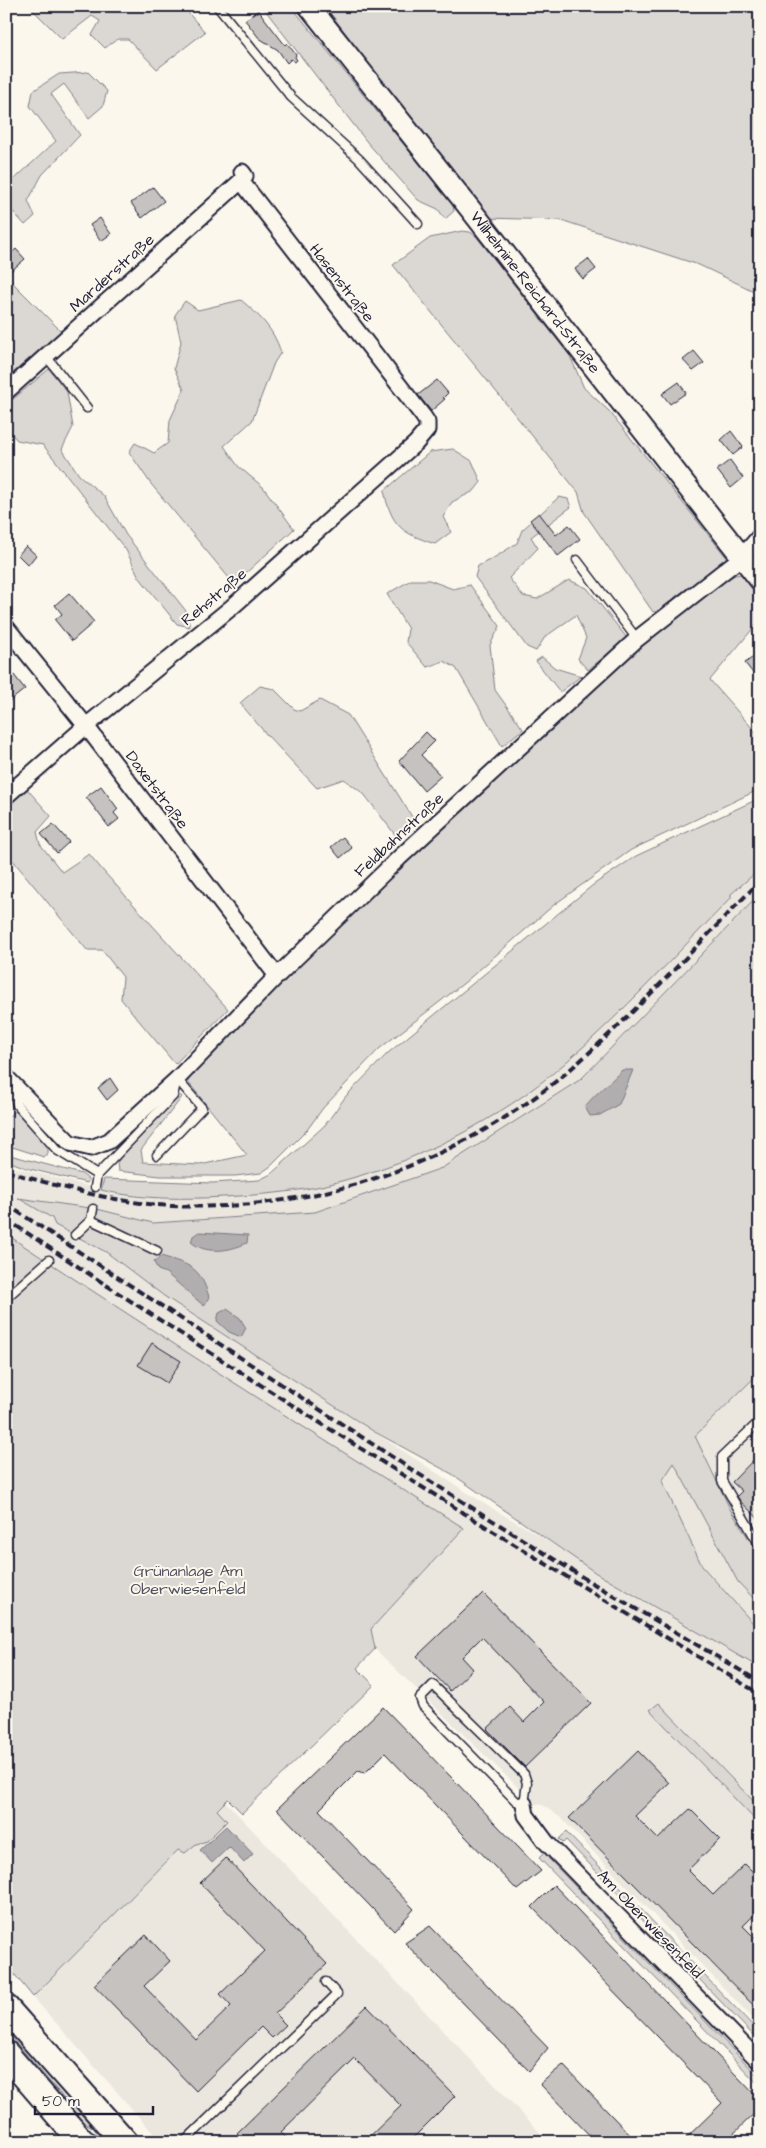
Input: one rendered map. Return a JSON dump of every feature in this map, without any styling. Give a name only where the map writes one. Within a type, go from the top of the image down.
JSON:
[{"type":"main road","points":[[6,2008],[125,2142]]},
{"type":"main road","points":[[6,2054],[75,2133]]},
{"type":"street","name":"Wilhelmine-Reichard-Straße","points":[[309,6],[760,580]]},
{"type":"street","name":"Marderstraße","points":[[6,392],[241,176]]},
{"type":"street","name":"Hasenstraße","points":[[241,176],[423,416]]},
{"type":"street","name":"Rehstraße","points":[[6,796],[86,726],[232,606],[416,443],[428,430],[427,422],[423,416]]},
{"type":"street","name":"Feldbahnstraße","points":[[7,1078],[70,1143],[91,1148],[108,1141],[177,1078],[277,976],[399,858],[637,639],[742,557],[760,536]]},
{"type":"street","name":"Daxetstraße","points":[[6,627],[86,726],[277,976]]},
{"type":"street","name":"Am Oberwiesenfeld","points":[[524,1804],[526,1815],[546,1842],[760,2062]]},
{"type":"lane","points":[[217,6],[291,97],[359,159],[418,224]]},
{"type":"lane","points":[[46,356],[87,408]]},
{"type":"lane","points":[[577,560],[637,639]]},
{"type":"lane","points":[[7,1078],[17,1105],[57,1150],[97,1175]]},
{"type":"lane","points":[[157,1155],[202,1108],[177,1078]]},
{"type":"lane","points":[[96,1187],[97,1175],[173,1096],[177,1078]]},
{"type":"lane","points":[[75,1235],[91,1220],[93,1209]]},
{"type":"lane","points":[[91,1220],[157,1251]]},
{"type":"lane","points":[[6,1298],[49,1260]]},
{"type":"lane","points":[[760,1421],[722,1457],[722,1481],[760,1546]]},
{"type":"lane","points":[[433,1685],[524,1774],[527,1783],[524,1804],[516,1801],[423,1706],[420,1698],[423,1693],[433,1685]]},
{"type":"lane","points":[[184,2142],[337,1994],[326,1982]]},
{"type":"lane","points":[[75,2133],[100,2142]]},
{"type":"shaded area","points":[[760,869],[760,894],[581,1079],[442,1168],[315,1212],[153,1223],[97,1209],[20,1199],[52,1218],[56,1225],[106,1252],[164,1296],[488,1506],[544,1538],[596,1573],[760,1668],[760,2026],[562,1819],[543,1805],[535,1804],[375,1649],[371,1629],[464,1528],[330,1445],[6,1234],[6,1165],[119,1194],[174,1199],[272,1193],[330,1184],[384,1167],[435,1147],[600,1031],[731,898],[731,894]]},
{"type":"shaded area","points":[[622,1070],[633,1070],[619,1104],[600,1115],[590,1116],[585,1107]]},
{"type":"shaded area","points":[[199,1232],[248,1235],[247,1243],[226,1250],[204,1249],[191,1242],[193,1236]]},
{"type":"shaded area","points":[[161,1256],[187,1265],[198,1273],[209,1297],[204,1306],[166,1273],[158,1270],[154,1262]]},
{"type":"shaded area","points":[[227,1309],[240,1318],[246,1328],[241,1337],[229,1332],[217,1321],[219,1313]]},
{"type":"shaded area","points":[[760,1372],[760,1556],[731,1511],[695,1436]]},
{"type":"shaded area","points":[[674,1462],[738,1582],[760,1605],[760,1631],[702,1566],[662,1481]]},
{"type":"shaded area","points":[[226,1802],[549,2142],[161,2142],[33,1997]]},
{"type":"shaded area","points":[[226,1826],[253,1854],[244,1863],[229,1847],[212,1863],[200,1850]]},
{"type":"green space","points":[[29,6],[182,6],[205,32],[157,69],[128,39],[118,39],[105,48],[92,35],[100,21],[92,16],[62,39]]},
{"type":"green space","points":[[262,6],[291,6],[453,205],[454,211],[445,219],[438,209],[418,200],[367,142]]},
{"type":"green space","points":[[325,6],[760,6],[760,294],[699,265],[561,220],[485,218]]},
{"type":"green space","points":[[88,72],[107,91],[103,106],[89,118],[64,84],[51,94],[80,135],[42,175],[28,201],[35,216],[25,225],[6,204],[6,187],[56,141],[30,106],[33,91],[59,74]]},
{"type":"green space","points":[[462,231],[470,232],[476,236],[570,356],[584,388],[609,411],[728,559],[675,597],[661,612],[653,612],[584,512],[578,492],[393,265],[430,238]]},
{"type":"green space","points":[[6,276],[61,331],[6,379]]},
{"type":"green space","points":[[241,300],[265,323],[274,336],[281,352],[274,363],[252,421],[224,446],[238,466],[263,487],[294,529],[234,584],[151,484],[129,452],[135,443],[154,453],[168,443],[170,420],[184,390],[174,368],[181,342],[175,315],[185,301],[198,310]]},
{"type":"green space","points":[[49,369],[67,392],[73,427],[62,449],[79,475],[104,496],[126,535],[186,611],[190,627],[177,624],[139,577],[126,550],[43,445],[17,440],[6,428],[6,405]]},
{"type":"green space","points":[[453,449],[472,461],[481,482],[474,491],[452,502],[443,517],[451,532],[435,544],[414,536],[400,527],[391,513],[384,491],[430,452]]},
{"type":"green space","points":[[559,497],[568,499],[571,507],[531,537],[538,548],[509,578],[523,596],[537,599],[569,580],[587,588],[627,638],[588,670],[578,659],[586,638],[576,615],[545,637],[536,651],[527,647],[475,577],[478,566],[517,543],[522,530]]},
{"type":"green space","points":[[741,574],[746,576],[760,596],[760,620],[710,680],[760,737],[760,789],[631,850],[555,904],[464,983],[379,1049],[323,1108],[307,1130],[271,1166],[261,1173],[235,1176],[160,1176],[118,1171],[117,1163],[122,1155],[180,1095],[182,1097],[141,1150],[143,1162],[200,1165],[247,1155],[188,1082],[189,1078],[250,1014],[392,875],[480,796],[562,716],[627,658],[721,583],[735,575]]},
{"type":"green space","points":[[411,580],[429,580],[453,589],[470,585],[500,626],[490,645],[495,690],[523,729],[502,746],[456,668],[444,661],[427,667],[406,642],[408,629],[387,594]]},
{"type":"green space","points":[[542,657],[555,668],[581,676],[560,692],[536,661]]},
{"type":"green space","points":[[260,686],[274,689],[294,709],[300,711],[320,700],[348,715],[414,820],[396,836],[364,794],[344,779],[317,788],[266,734],[240,703]]},
{"type":"green space","points":[[27,789],[51,816],[37,832],[40,844],[62,872],[89,854],[228,1009],[175,1064],[121,999],[123,977],[102,950],[87,950],[6,852],[6,807]]},
{"type":"green space","points":[[760,798],[760,869],[731,894],[731,898],[586,1045],[512,1104],[424,1152],[362,1175],[308,1189],[251,1195],[188,1198],[153,1198],[101,1190],[104,1179],[213,1183],[259,1180],[271,1174],[325,1125],[346,1096],[388,1053],[593,885],[636,856]]},
{"type":"green space","points":[[760,894],[760,1372],[695,1436],[731,1511],[760,1556],[760,1605],[738,1582],[674,1463],[662,1481],[702,1566],[760,1631],[760,1668],[596,1573],[452,1474],[373,1431],[164,1296],[106,1252],[55,1225],[52,1218],[18,1198],[97,1209],[153,1223],[315,1212],[442,1168],[581,1079]]},
{"type":"green space","points":[[15,1110],[48,1147],[48,1154],[44,1157],[6,1145],[6,1119]]},
{"type":"green space","points":[[6,1154],[82,1174],[89,1180],[87,1183],[26,1168],[6,1160]]},
{"type":"green space","name":"Grünanlage Am Oberwiesenfeld","points":[[6,1234],[349,1456],[464,1528],[371,1629],[375,1649],[357,1668],[374,1685],[242,1813],[228,1799],[217,1810],[227,1821],[207,1841],[196,1844],[185,1853],[178,1850],[33,1997],[6,1964]]},
{"type":"green space","points":[[659,1703],[760,1808],[760,1825],[650,1710]]},
{"type":"green space","points":[[566,1832],[636,1904],[632,1908],[566,1840],[563,1843],[559,1839]]},
{"type":"green space","points":[[547,1850],[551,1854],[548,1858],[760,2078],[760,2086],[539,1858]]},
{"type":"green space","points":[[638,1906],[701,1972],[697,1977],[634,1911]]},
{"type":"green space","points":[[704,1975],[758,2031],[753,2035],[699,1979]]},
{"type":"green space","points":[[6,2031],[64,2098],[77,2106],[106,2134],[77,2119],[6,2037]]},
{"type":"building","points":[[258,10],[285,45],[287,43],[296,55],[297,60],[295,62],[291,59],[287,63],[278,50],[259,38],[245,20]]},
{"type":"building","points":[[153,187],[164,201],[142,218],[131,203]]},
{"type":"building","points":[[100,218],[111,234],[101,241],[90,225]]},
{"type":"building","points":[[16,249],[25,259],[6,275],[6,258]]},
{"type":"building","points":[[588,259],[596,269],[583,279],[575,269]]},
{"type":"building","points":[[694,351],[704,363],[693,371],[683,360]]},
{"type":"building","points":[[437,380],[448,393],[443,398],[445,399],[431,411],[418,395]]},
{"type":"building","points":[[679,382],[686,393],[670,404],[662,394]]},
{"type":"building","points":[[731,431],[743,447],[733,455],[721,440]]},
{"type":"building","points":[[730,460],[743,478],[731,488],[717,470]]},
{"type":"building","points":[[539,513],[556,535],[569,525],[580,539],[558,556],[530,520]]},
{"type":"building","points":[[26,546],[36,555],[28,565],[18,555]]},
{"type":"building","points":[[69,593],[94,622],[72,641],[55,620],[62,614],[55,605]]},
{"type":"building","points":[[760,652],[760,682],[745,663]]},
{"type":"building","points":[[6,665],[25,689],[6,704]]},
{"type":"building","points":[[426,732],[435,741],[421,755],[441,776],[424,791],[399,761]]},
{"type":"building","points":[[101,786],[118,809],[114,813],[119,819],[109,827],[86,797]]},
{"type":"building","points":[[53,824],[69,842],[57,853],[41,834]]},
{"type":"building","points":[[343,837],[352,848],[340,858],[331,847]]},
{"type":"building","points":[[110,1078],[118,1090],[107,1100],[98,1088]]},
{"type":"building","points":[[152,1343],[181,1361],[167,1383],[138,1365]]},
{"type":"building","points":[[760,1453],[760,1520],[741,1502],[737,1496],[742,1491],[732,1482]]},
{"type":"building","points":[[483,1593],[591,1703],[525,1767],[487,1729],[510,1707],[524,1722],[544,1702],[482,1637],[462,1657],[473,1669],[450,1691],[417,1656]]},
{"type":"building","points":[[383,1707],[541,1871],[517,1890],[385,1753],[365,1773],[358,1771],[319,1810],[414,1909],[394,1931],[277,1809]]},
{"type":"building","points":[[638,1751],[669,1783],[635,1816],[658,1839],[690,1809],[720,1839],[688,1870],[713,1895],[745,1864],[760,1879],[760,1909],[743,1926],[760,1943],[760,2012],[569,1818]]},
{"type":"building","points":[[226,1858],[327,1964],[275,2014],[286,2025],[272,2038],[261,2027],[196,2091],[94,1985],[146,1935],[170,1961],[144,1986],[196,2040],[231,2006],[220,1994],[265,1951],[200,1883]]},
{"type":"building","points":[[554,1885],[760,2100],[760,2108],[725,2142],[682,2142],[722,2103],[532,1907]]},
{"type":"building","points":[[430,1926],[548,2048],[529,2071],[405,1943]]},
{"type":"building","points":[[367,2006],[455,2096],[409,2142],[364,2142],[401,2106],[355,2059],[281,2132],[290,2142],[246,2142],[237,2133]]},
{"type":"building","points":[[563,2065],[637,2142],[596,2142],[540,2084]]},
{"type":"railway","points":[[6,1171],[109,1198],[172,1206],[228,1206],[283,1200],[338,1189],[391,1173],[443,1152],[492,1126],[538,1095],[581,1060],[627,1017],[760,881]]},
{"type":"railway","points":[[6,1204],[406,1466],[587,1580],[760,1682]]},
{"type":"railway","points":[[6,1219],[380,1461],[760,1694]]}]
